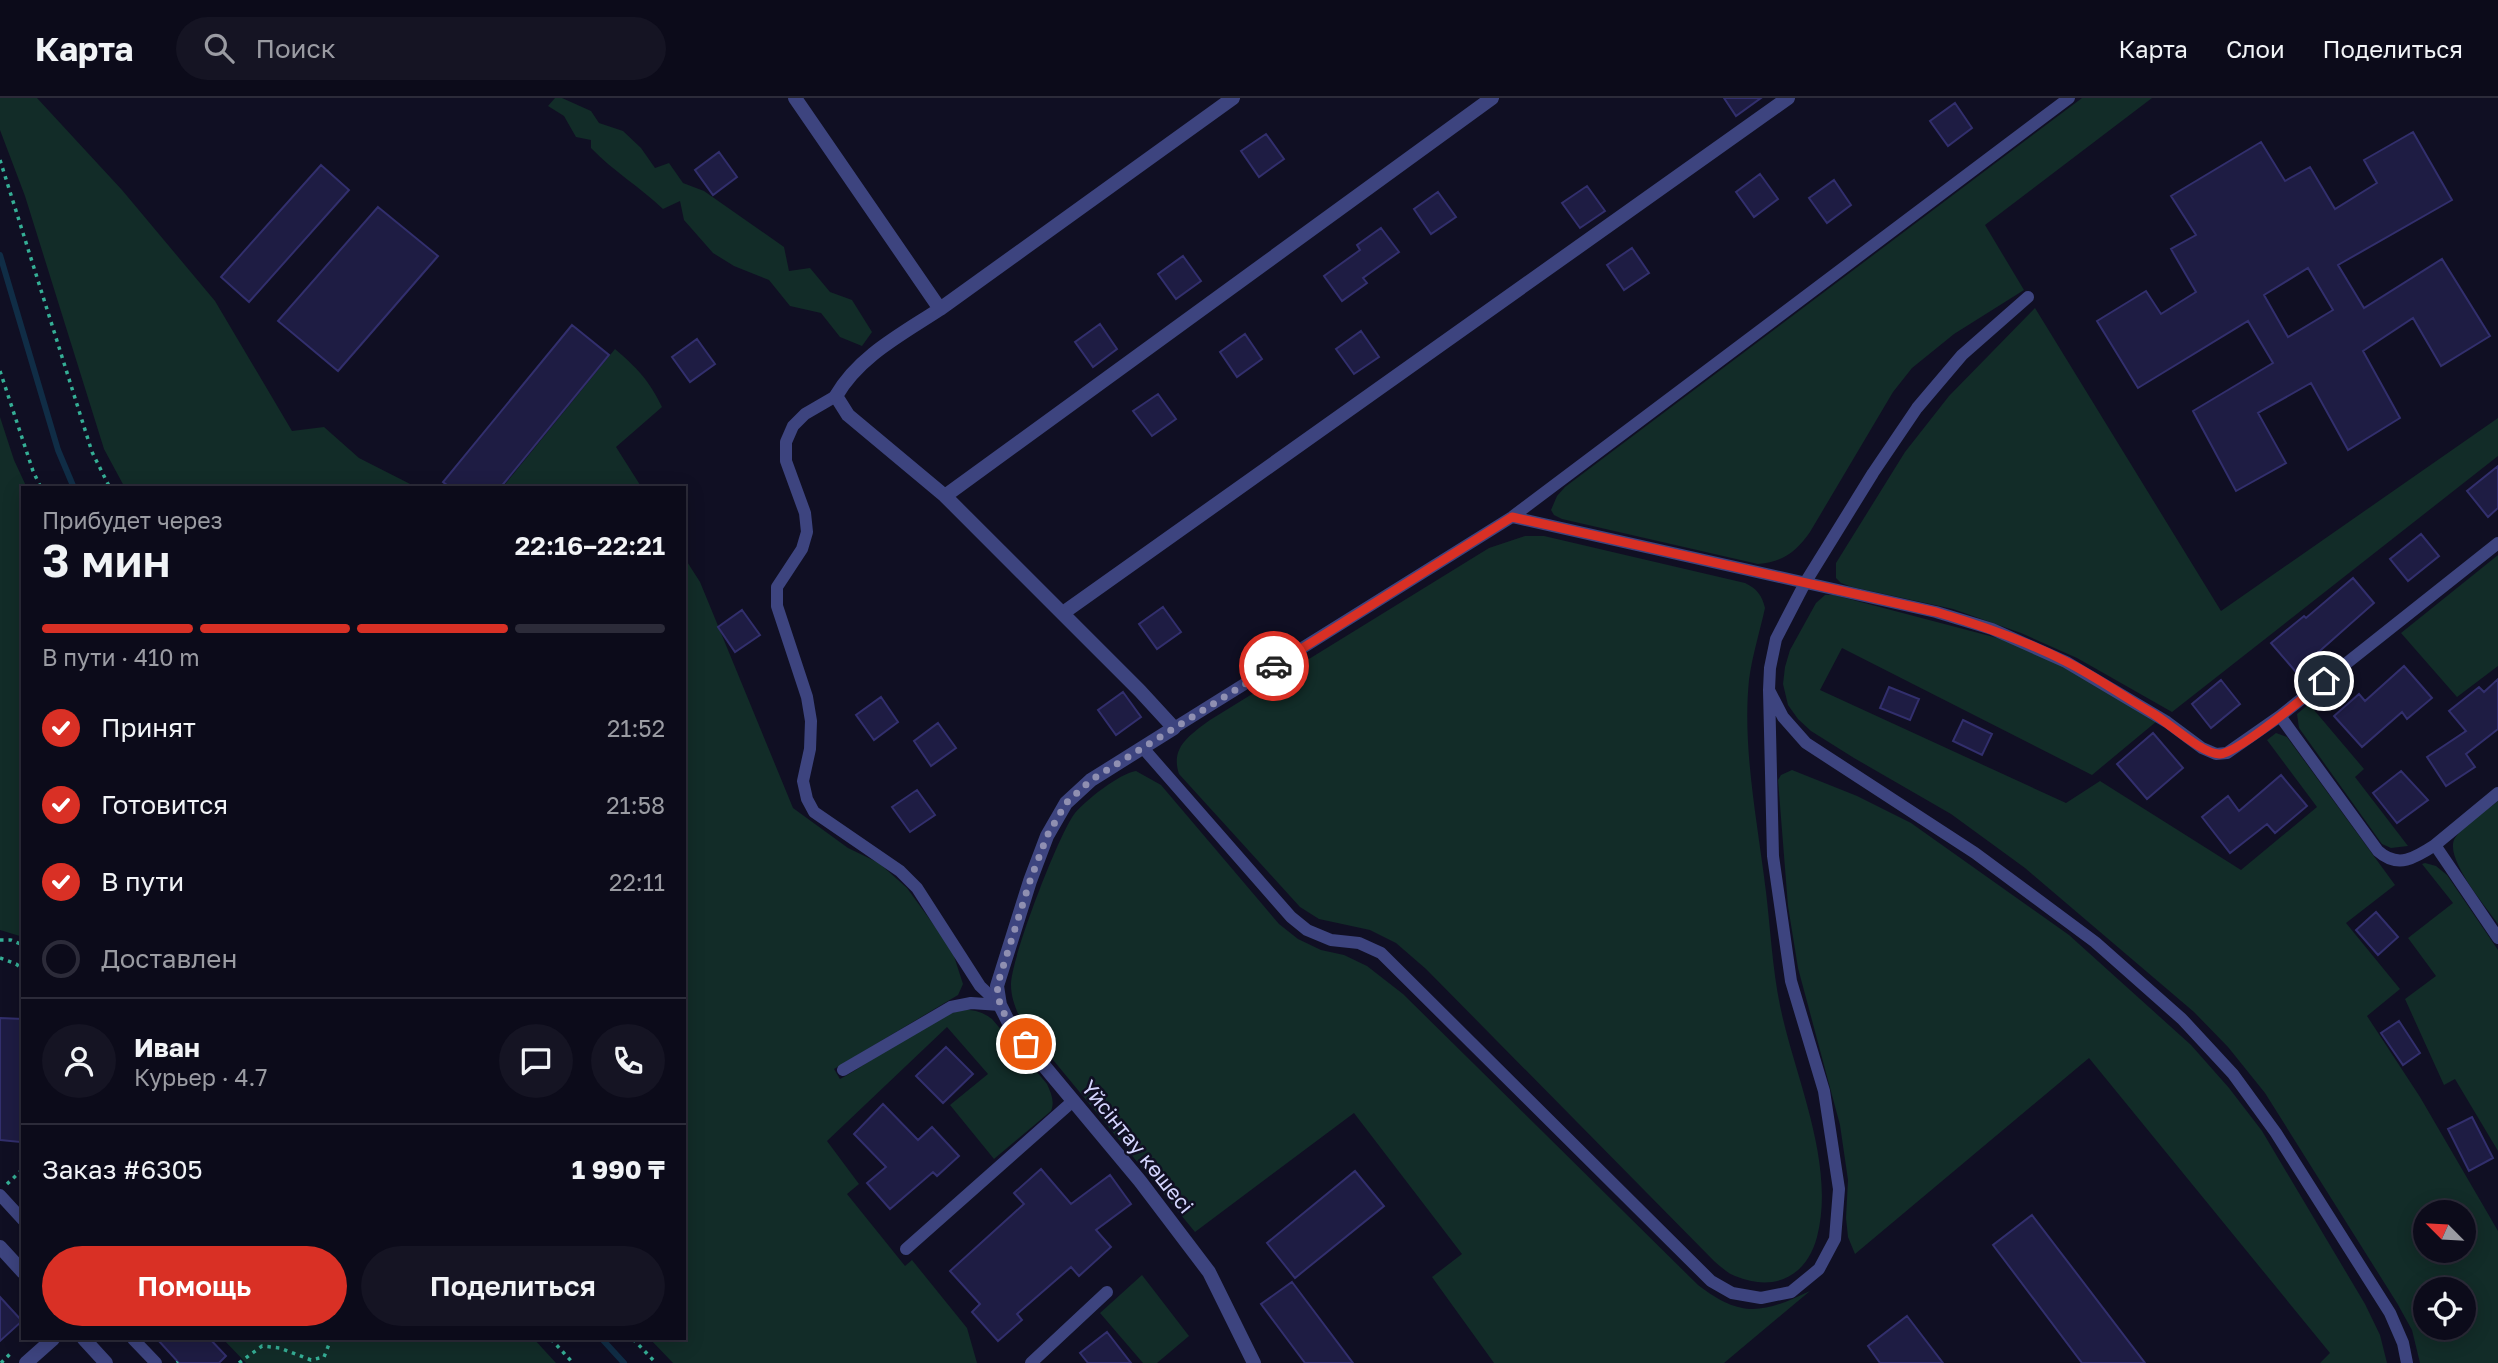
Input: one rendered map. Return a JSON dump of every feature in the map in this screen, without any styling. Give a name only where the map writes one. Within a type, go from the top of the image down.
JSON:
[{"type":"street","points":[[795,98],[940,309]]},
{"type":"street","points":[[1000,1005],[997,986],[1030,881],[1047,836],[1066,803],[1091,780],[1174,729],[1140,691],[945,496],[848,415],[836,396],[845,379],[881,346],[940,309],[1233,98]]},
{"type":"street","points":[[945,496],[1492,98]]},
{"type":"street","points":[[1063,613],[1788,98]]},
{"type":"street","name":"Үйсінтау көшесі","points":[[1000,1005],[1010,1025],[1140,1181],[1209,1272],[1254,1363]]},
{"type":"street","points":[[0,1248],[21,1270]]},
{"type":"street","points":[[26,1363],[52,1340]]},
{"type":"street","points":[[85,1340],[106,1363]]},
{"type":"lane","points":[[1174,729],[1512,517],[2069,98]]},
{"type":"lane","points":[[1143,748],[1291,917],[1307,930],[1331,940],[1360,943],[1381,953],[1711,1281],[1732,1293],[1761,1298],[1791,1292],[1819,1269],[1835,1239],[1839,1189],[1824,1091],[1791,982],[1773,856],[1769,690],[1776,639],[1805,583],[1917,408],[1962,355],[2028,297]]},
{"type":"lane","points":[[836,396],[805,414],[793,426],[786,442],[786,461],[805,513],[807,532],[802,548],[777,587],[777,606],[807,697],[811,721],[810,748],[803,781],[807,799],[814,812],[900,871],[917,888],[981,986],[1000,1005]]},
{"type":"lane","points":[[1512,517],[1936,612],[1992,629],[2066,662],[2167,722],[2202,748],[2216,754],[2227,753],[2280,716],[2498,543]]},
{"type":"lane","points":[[1769,690],[1783,717],[1806,743],[1975,853],[2095,942],[2182,1019],[2233,1074],[2277,1133],[2390,1313],[2403,1343],[2407,1363]]},
{"type":"lane","points":[[2280,716],[2385,857],[2402,862],[2413,859],[2435,845],[2498,793]]},
{"type":"lane","points":[[2435,845],[2498,938]]},
{"type":"lane","points":[[843,1070],[951,1007],[971,1003],[1000,1005]]},
{"type":"lane","points":[[906,1249],[1073,1101]]},
{"type":"lane","points":[[0,1193],[21,1218]]},
{"type":"lane","points":[[1031,1363],[1108,1292]]},
{"type":"lane","points":[[134,1340],[156,1363]]},
{"type":"path","points":[[0,160],[92,452],[109,486]]},
{"type":"path","points":[[0,372],[40,486]]},
{"type":"path","points":[[0,940],[12,940],[21,944]]},
{"type":"path","points":[[0,958],[21,968]]},
{"type":"path","points":[[0,1193],[21,1171]]},
{"type":"path","points":[[239,1363],[262,1346],[280,1348],[311,1360],[324,1357],[331,1340]]},
{"type":"path","points":[[552,1340],[573,1363]]},
{"type":"path","points":[[634,1340],[656,1363]]},
{"type":"green space","points":[[0,98],[37,98],[122,190],[215,301],[292,431],[324,427],[359,458],[414,486],[124,486],[104,449],[25,196],[0,130]]},
{"type":"green space","points":[[555,98],[562,98],[591,111],[599,123],[623,131],[641,148],[655,168],[669,163],[683,183],[704,191],[784,247],[789,271],[810,268],[830,292],[852,300],[872,332],[862,346],[840,337],[821,313],[790,306],[769,280],[734,266],[713,253],[684,220],[680,201],[663,209],[608,164],[591,148],[591,140],[576,137],[564,116],[548,106]]},
{"type":"green space","points":[[2082,98],[2152,98],[1985,225],[2024,290],[1954,334],[1912,368],[1893,392],[1810,532],[1794,550],[1775,561],[1758,564],[1554,515],[1551,510],[1557,496],[1565,487]]},
{"type":"green space","points":[[2035,308],[2221,611],[2498,418],[2498,456],[2172,712],[2077,658],[2021,633],[1953,609],[1852,587],[1836,578],[1836,563],[1905,452],[1949,396]]},
{"type":"green space","points":[[615,349],[642,375],[662,407],[616,447],[641,486],[504,486]]},
{"type":"green space","points":[[0,417],[14,460],[26,486],[21,486],[21,936],[0,930]]},
{"type":"green space","points":[[1525,536],[1544,536],[1745,583],[1758,593],[1764,603],[1749,680],[1749,759],[1777,988],[1813,1127],[1822,1183],[1821,1211],[1812,1251],[1796,1272],[1775,1282],[1749,1281],[1732,1275],[1721,1267],[1426,969],[1396,943],[1370,930],[1319,919],[1300,907],[1179,774],[1177,756],[1184,742],[1210,720],[1489,548]]},
{"type":"green space","points":[[2498,555],[2498,666],[2457,697],[2401,633]]},
{"type":"green space","points":[[686,560],[700,582],[793,808],[848,848],[879,863],[907,888],[952,950],[963,984],[958,995],[834,1069],[840,1079],[921,1028],[953,1013],[970,1010],[992,1019],[1047,1084],[1053,1104],[1051,1111],[994,1159],[950,1105],[988,1074],[947,1027],[827,1141],[859,1184],[847,1194],[905,1266],[912,1260],[967,1328],[977,1363],[673,1363],[651,1340],[686,1340]]},
{"type":"green space","points":[[1825,595],[1834,595],[2009,641],[2070,669],[2157,721],[2092,775],[1842,648],[1820,690],[2066,803],[2100,781],[2241,870],[2317,807],[2267,740],[2276,733],[2287,737],[2395,885],[2346,923],[2400,989],[2367,1016],[2420,1097],[2498,1231],[2498,1363],[2420,1363],[2414,1340],[2476,1340],[2476,1277],[2413,1277],[2413,1334],[2397,1303],[2265,1093],[2228,1047],[2194,1012],[2025,868],[1951,814],[1811,731],[1788,705],[1783,684],[1790,650],[1816,603]]},
{"type":"green space","points":[[2309,704],[2364,769],[2355,777],[2408,846],[2391,848],[2382,844],[2299,728],[2297,714]]},
{"type":"green space","points":[[1792,770],[1857,796],[1911,823],[2069,935],[2191,1045],[2262,1131],[2365,1304],[2380,1335],[2387,1363],[2320,1363],[2330,1353],[2089,1058],[1855,1254],[1848,1237],[1848,1180],[1840,1125],[1798,968],[1788,906],[1778,780],[1781,775]]},
{"type":"green space","points":[[1136,771],[1161,785],[1279,924],[1298,939],[1321,950],[1344,955],[1367,966],[1403,994],[1698,1285],[1727,1303],[1752,1309],[1778,1304],[1810,1291],[1724,1363],[1494,1363],[1432,1277],[1462,1254],[1354,1113],[1195,1232],[1021,1021],[1011,990],[1018,951],[1047,870],[1068,825],[1075,813],[1095,794],[1112,782]]},
{"type":"green space","points":[[2498,801],[2498,924],[2460,869],[2453,846],[2455,838],[2464,827]]},
{"type":"green space","points":[[2422,864],[2436,866],[2447,875],[2498,950],[2498,1151],[2455,1079],[2444,1085],[2405,999],[2436,976],[2408,938],[2453,903]]},
{"type":"green space","points":[[1142,1275],[1189,1336],[1157,1363],[1143,1363],[1100,1313]]},
{"type":"green space","points":[[224,1340],[535,1340],[556,1363],[246,1363]]},
{"type":"building","points":[[1724,98],[1761,98],[1736,116]]},
{"type":"building","points":[[1955,103],[1972,128],[1948,146],[1930,121]]},
{"type":"building","points":[[2413,132],[2452,200],[2338,265],[2364,308],[2442,259],[2490,336],[2441,366],[2413,318],[2363,351],[2400,418],[2348,450],[2311,383],[2258,413],[2286,463],[2236,491],[2193,411],[2273,363],[2248,321],[2138,388],[2097,321],[2146,291],[2161,314],[2196,292],[2171,249],[2196,235],[2171,196],[2261,142],[2285,181],[2310,167],[2335,209],[2377,183],[2364,160]],"holes":[[[2308,268],[2333,310],[2288,337],[2264,295]]]},
{"type":"building","points":[[1266,134],[1284,159],[1259,177],[1241,151]]},
{"type":"building","points":[[719,152],[737,177],[713,195],[695,170]]},
{"type":"building","points":[[321,165],[349,190],[249,302],[221,277]]},
{"type":"building","points":[[1760,174],[1778,199],[1754,217],[1736,192]]},
{"type":"building","points":[[1834,180],[1851,205],[1827,223],[1809,198]]},
{"type":"building","points":[[1587,186],[1605,211],[1580,228],[1562,203]]},
{"type":"building","points":[[1438,192],[1456,217],[1431,234],[1414,209]]},
{"type":"building","points":[[378,207],[438,256],[338,371],[278,321]]},
{"type":"building","points":[[1381,228],[1399,252],[1363,278],[1367,283],[1342,301],[1324,276],[1360,250],[1357,245]]},
{"type":"building","points":[[1632,248],[1649,273],[1624,290],[1607,265]]},
{"type":"building","points":[[1183,256],[1201,281],[1176,299],[1158,274]]},
{"type":"building","points":[[1100,324],[1117,349],[1093,367],[1075,342]]},
{"type":"building","points":[[572,325],[609,355],[502,486],[448,486],[443,482]]},
{"type":"building","points":[[1361,331],[1379,357],[1354,374],[1336,349]]},
{"type":"building","points":[[1245,334],[1262,359],[1237,377],[1220,352]]},
{"type":"building","points":[[697,339],[715,364],[690,382],[672,357]]},
{"type":"building","points":[[1158,394],[1176,419],[1152,436],[1133,411]]},
{"type":"building","points":[[2498,466],[2498,508],[2488,517],[2467,491]]},
{"type":"building","points":[[2421,534],[2439,556],[2408,581],[2390,559]]},
{"type":"building","points":[[2353,578],[2374,603],[2296,672],[2271,643],[2304,616],[2306,618]]},
{"type":"building","points":[[1163,607],[1181,632],[1157,649],[1139,624]]},
{"type":"building","points":[[742,610],[760,635],[735,652],[718,627]]},
{"type":"building","points":[[2404,666],[2432,698],[2407,719],[2402,712],[2362,747],[2334,716],[2359,694],[2365,701]]},
{"type":"building","points":[[2498,679],[2498,729],[2466,754],[2475,767],[2446,786],[2427,757],[2466,731],[2449,711],[2479,687],[2484,692]]},
{"type":"building","points":[[2221,680],[2240,704],[2211,728],[2192,704]]},
{"type":"building","points":[[1889,687],[1919,699],[1910,720],[1880,708]]},
{"type":"building","points":[[1123,692],[1141,717],[1116,735],[1098,710]]},
{"type":"building","points":[[881,697],[898,722],[874,740],[856,715]]},
{"type":"building","points":[[1963,720],[1992,734],[1982,755],[1953,741]]},
{"type":"building","points":[[938,723],[956,748],[931,766],[914,741]]},
{"type":"building","points":[[2153,733],[2183,768],[2147,799],[2117,764]]},
{"type":"building","points":[[2401,771],[2428,800],[2397,823],[2373,793]]},
{"type":"building","points":[[2281,775],[2307,806],[2275,833],[2267,824],[2230,853],[2202,817],[2228,796],[2239,811]]},
{"type":"building","points":[[917,790],[935,815],[910,832],[892,807]]},
{"type":"building","points":[[2376,912],[2398,937],[2378,955],[2356,930]]},
{"type":"building","points":[[0,1018],[21,1019],[20,1142],[0,1140]]},
{"type":"building","points":[[2399,1021],[2420,1053],[2403,1065],[2381,1033]]},
{"type":"building","points":[[946,1047],[973,1074],[943,1103],[916,1076]]},
{"type":"building","points":[[883,1104],[918,1140],[932,1127],[959,1156],[937,1176],[933,1172],[890,1209],[867,1183],[886,1167],[854,1134]]},
{"type":"building","points":[[2472,1117],[2493,1158],[2469,1171],[2448,1129]]},
{"type":"building","points":[[1041,1169],[1071,1204],[1110,1175],[1131,1204],[1096,1230],[1111,1247],[1079,1276],[1071,1267],[1017,1314],[1022,1320],[998,1341],[972,1312],[980,1304],[950,1271],[1024,1204],[1014,1193]]},
{"type":"building","points":[[1355,1171],[1384,1206],[1295,1278],[1267,1243]]},
{"type":"building","points":[[2032,1215],[2145,1363],[2082,1363],[1993,1245]]},
{"type":"building","points":[[1292,1282],[1353,1363],[1305,1363],[1261,1304]]},
{"type":"building","points":[[0,1297],[21,1322],[0,1341]]},
{"type":"building","points":[[1907,1316],[1943,1363],[1880,1363],[1868,1346]]},
{"type":"building","points":[[1107,1332],[1131,1363],[1088,1363],[1080,1353]]},
{"type":"building","points":[[158,1340],[211,1340],[226,1356],[219,1363],[179,1363]]},
{"type":"waterway","points":[[0,255],[58,450],[73,486]]},
{"type":"waterway","points":[[603,1340],[624,1363]]},
{"type":"way so far","points":[[1026,1044],[1010,1025],[1000,1005],[997,986],[1030,881],[1047,836],[1066,803],[1091,780],[1274,666]]},
{"type":"route","points":[[1274,666],[1512,517],[1936,612],[1992,629],[2066,662],[2167,722],[2202,748],[2216,754],[2227,753],[2324,681]]}]
